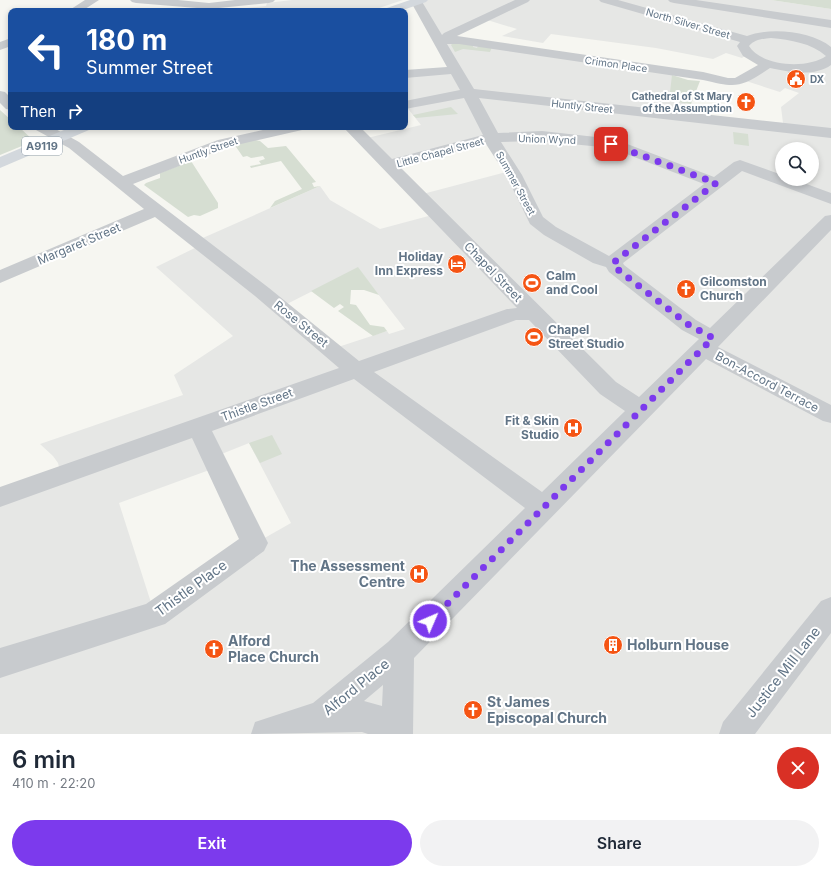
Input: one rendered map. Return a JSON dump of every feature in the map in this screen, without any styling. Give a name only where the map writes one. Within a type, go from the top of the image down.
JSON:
[{"type":"main road","points":[[396,8],[419,1]]},
{"type":"main road","name":"A9119","points":[[0,164],[78,130]]},
{"type":"street","points":[[79,8],[93,0]]},
{"type":"street","points":[[136,0],[209,6],[269,0]]},
{"type":"street","points":[[445,38],[524,0]]},
{"type":"street","points":[[674,0],[756,7],[830,24]]},
{"type":"street","name":"Summer Street","points":[[419,1],[427,19],[445,38],[455,70],[490,131],[495,146],[514,176],[538,222],[550,231],[600,259],[607,262],[614,261]]},
{"type":"street","name":"North Silver Street","points":[[615,1],[748,40]]},
{"type":"street","points":[[408,13],[427,19]]},
{"type":"street","points":[[804,39],[830,24]]},
{"type":"street","points":[[771,35],[804,39],[823,46],[830,60],[817,67],[802,68],[788,68],[768,64],[755,59],[746,52],[743,45],[748,40],[758,36],[771,35]]},
{"type":"street","name":"Crimon Place","points":[[445,38],[703,76],[728,82],[741,82],[768,64]]},
{"type":"street","points":[[408,74],[455,70]]},
{"type":"street","name":"Huntly Street","points":[[408,104],[469,93],[831,133]]},
{"type":"street","points":[[0,95],[8,103]]},
{"type":"street","name":"Rose Street","points":[[47,130],[74,145],[312,332],[356,370],[544,508]]},
{"type":"street","name":"Huntly Street","points":[[122,182],[252,131],[263,130]]},
{"type":"street","name":"Chapel Street","points":[[354,130],[524,310],[610,390],[641,410]]},
{"type":"street","name":"Union Wynd","points":[[492,138],[542,136],[611,144],[716,183]]},
{"type":"street","name":"Little Chapel Street","points":[[388,165],[492,138]]},
{"type":"street","points":[[708,343],[689,325],[616,268],[614,261],[740,165],[831,199]]},
{"type":"street","name":"Margaret Street","points":[[0,277],[157,210]]},
{"type":"street","name":"Alford Place","points":[[267,734],[322,716],[399,652],[831,220]]},
{"type":"street","name":"Thistle Street","points":[[0,497],[524,310]]},
{"type":"street","name":"Bon-Accord Terrace","points":[[708,343],[831,415]]},
{"type":"street","name":"Thistle Place","points":[[0,663],[155,615],[200,581],[254,544],[198,426]]},
{"type":"street","name":"Justice Mill Lane","points":[[735,734],[831,610]]},
{"type":"street","points":[[322,716],[362,716],[397,730],[399,652]]},
{"type":"shaded area","points":[[292,0],[403,0],[379,8],[247,8],[266,6],[267,3]]},
{"type":"shaded area","points":[[420,0],[771,0],[831,9],[831,734],[0,734],[0,497],[61,475],[58,463],[40,444],[183,395],[174,375],[233,336],[156,267],[201,245],[196,241],[320,186],[330,200],[380,229],[436,214],[419,195],[510,171],[489,138],[388,165],[363,139],[400,130],[408,130],[408,128],[421,125],[408,109],[408,77],[455,72],[440,41],[673,72],[672,76],[686,94],[685,117],[783,123],[781,107],[799,93],[785,88],[780,92],[743,80],[768,64],[747,54],[742,58],[726,53],[713,59],[656,48],[551,34],[543,43],[502,36],[517,29],[484,19],[448,36],[436,34]],"holes":[[[358,268],[405,329],[389,334],[387,331],[335,348],[281,307]],[[249,443],[291,523],[254,544],[155,615],[119,503],[223,465],[219,455]]]},
{"type":"shaded area","points":[[771,0],[831,0],[831,9]]},
{"type":"shaded area","points":[[453,43],[473,45],[473,47],[477,48],[478,46],[492,47],[490,52],[463,49],[455,52],[451,45]]},
{"type":"shaded area","points":[[672,75],[688,80],[700,81],[691,104],[669,101]]},
{"type":"shaded area","points":[[451,107],[458,114],[416,118],[413,115]]},
{"type":"shaded area","points":[[0,110],[8,117],[8,130],[22,130],[34,141],[0,155]]},
{"type":"shaded area","points":[[733,132],[748,134],[749,146],[734,144]]},
{"type":"shaded area","points":[[255,140],[260,141],[268,148],[286,146],[316,182],[312,183],[314,187],[320,186],[270,208],[275,201],[302,189],[281,161],[251,168],[250,166],[261,164],[259,161],[265,159],[263,156],[251,158],[247,156],[243,157],[234,144]]},
{"type":"shaded area","points":[[191,161],[218,203],[218,208],[200,216],[194,215],[188,217],[144,185],[160,178],[160,173]]},
{"type":"shaded area","points":[[358,267],[379,295],[364,290],[351,290],[350,304],[356,305],[370,325],[384,327],[387,331],[373,336],[338,311],[344,307],[340,304],[334,308],[311,291]]},
{"type":"shaded area","points":[[272,435],[282,454],[260,463],[249,443]]},
{"type":"place","name":"DX","points":[[796,79]]},
{"type":"place","name":"Cathedral of St Mary of the Assumption","points":[[746,102]]},
{"type":"place","name":"Holiday Inn Express","points":[[457,264]]},
{"type":"place","name":"Calm and Cool","points":[[532,283]]},
{"type":"place","name":"Gilcomston Church","points":[[686,289]]},
{"type":"place","name":"Chapel Street Studio","points":[[534,337]]},
{"type":"place","name":"Fit & Skin Studio","points":[[573,428]]},
{"type":"place","name":"The Assessment Centre","points":[[419,574]]},
{"type":"place","name":"Holburn House","points":[[613,645]]},
{"type":"place","name":"Alford Place Church","points":[[214,649]]},
{"type":"place","name":"St James Episcopal Church","points":[[473,710]]},
{"type":"route","points":[[430,621],[713,338],[689,325],[616,268],[613,263],[716,183],[611,144]]}]
